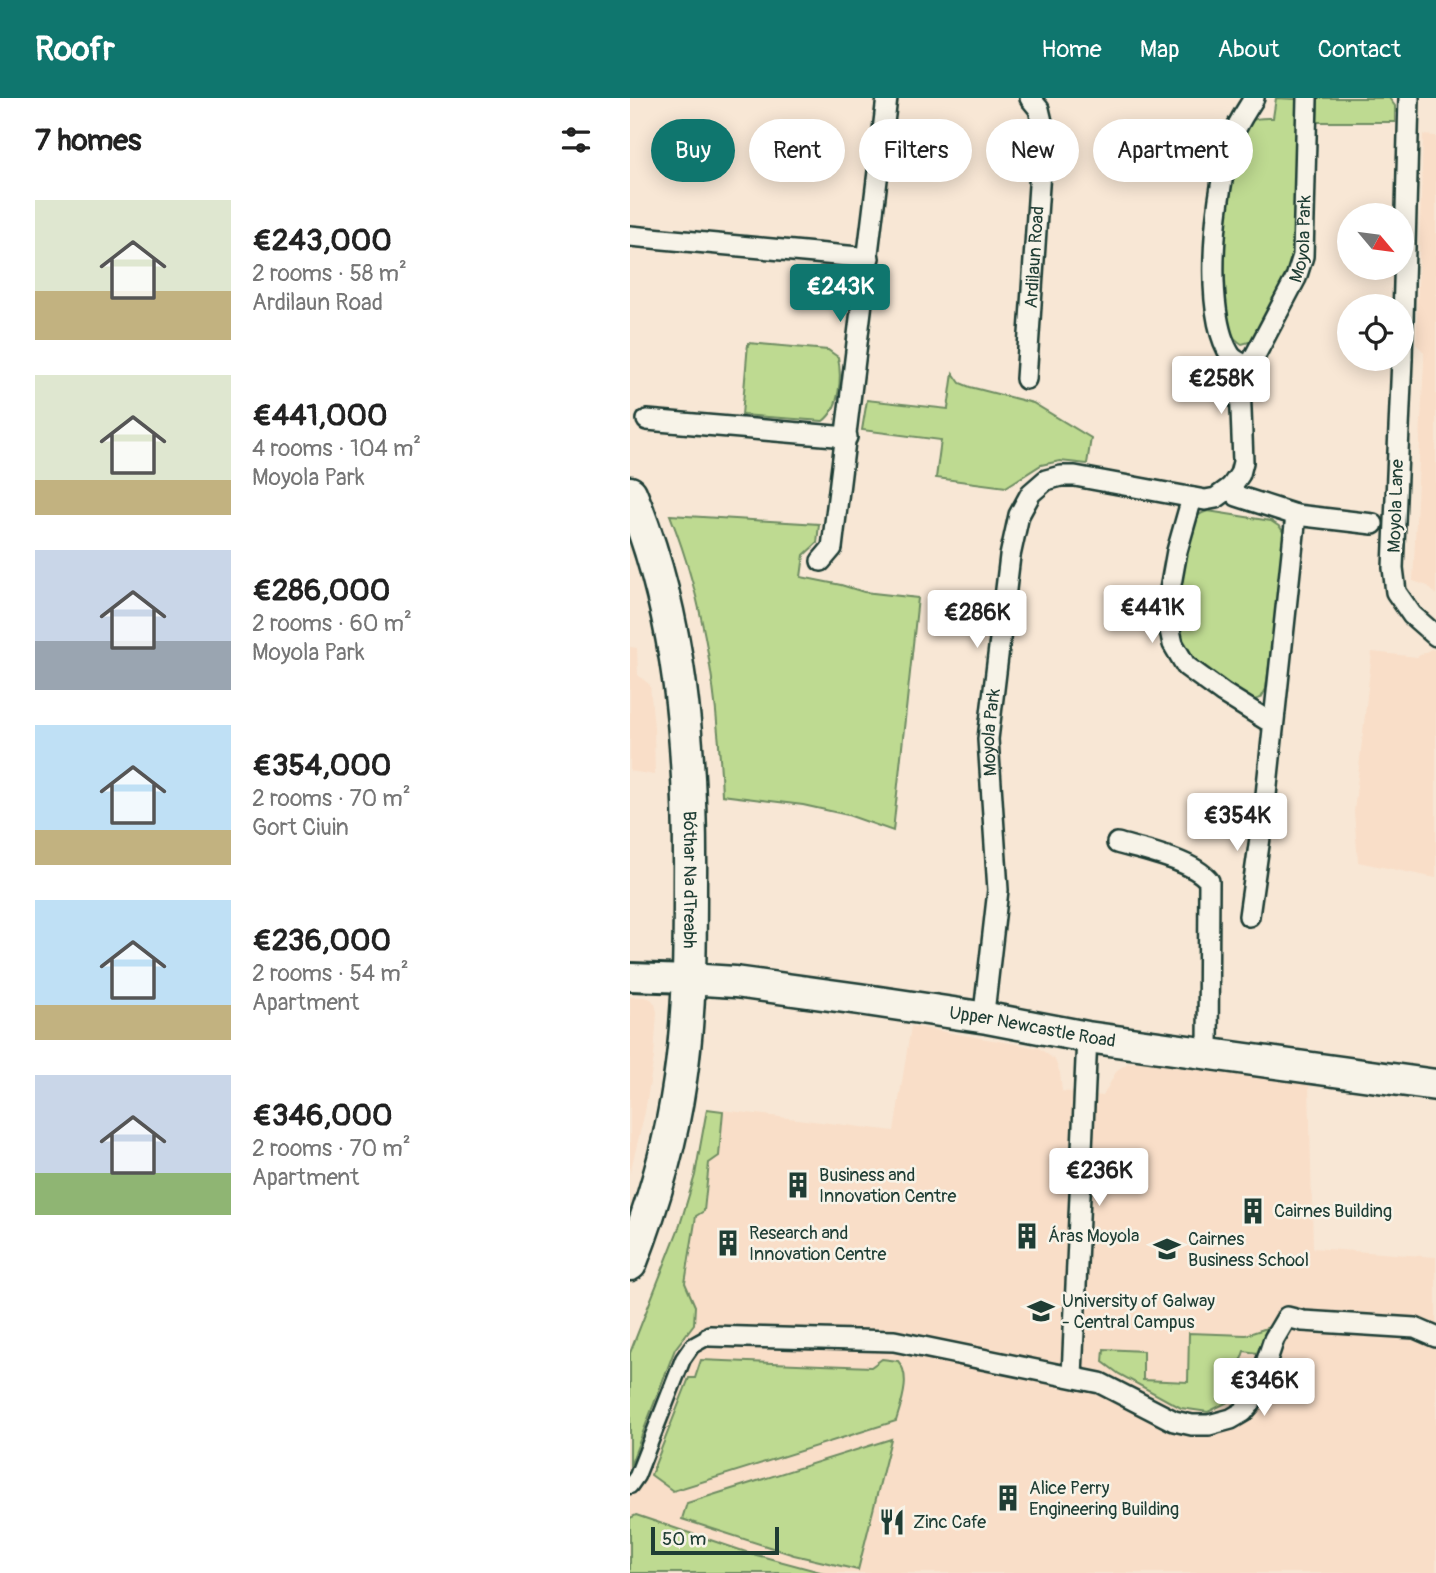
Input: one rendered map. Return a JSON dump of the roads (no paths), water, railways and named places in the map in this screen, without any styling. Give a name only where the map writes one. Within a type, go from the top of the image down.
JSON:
[{"type":"highway","name":"Bóthar Na dTreabh","points":[[630,494],[663,597],[682,691],[690,834],[688,979],[680,1079],[673,1120],[650,1207],[630,1264]]},
{"type":"main road","name":"Upper Newcastle Road","points":[[630,977],[749,984],[987,1018],[1087,1037],[1436,1085]]},
{"type":"street","points":[[821,561],[832,548],[887,98]]},
{"type":"street","name":"Ardilaun Road","points":[[1026,379],[1043,126],[1039,109],[1030,98]]},
{"type":"street","points":[[1249,367],[1230,355],[1222,334],[1214,249],[1219,193],[1227,156],[1234,133],[1254,98]]},
{"type":"street","name":"Moyola Park","points":[[987,1018],[985,1004],[998,890],[988,738],[1010,556],[1019,515],[1038,485],[1062,475],[1075,475],[1192,498],[1211,499],[1231,487],[1242,469],[1238,392],[1240,384],[1302,263],[1305,237],[1307,98]]},
{"type":"street","name":"Moyola Lane","points":[[1404,294],[1409,98]]},
{"type":"street","points":[[630,236],[869,258]]},
{"type":"street","name":"Moyola Lane","points":[[1402,371],[1394,568],[1396,592],[1412,615],[1436,636]]},
{"type":"street","points":[[647,419],[847,437]]},
{"type":"street","points":[[1231,487],[1237,496],[1296,515],[1373,524]]},
{"type":"street","points":[[1192,498],[1177,551],[1166,612],[1173,644],[1186,666],[1273,724]]},
{"type":"street","points":[[1249,916],[1266,795],[1296,515]]},
{"type":"street","points":[[1117,843],[1187,865],[1205,875],[1209,881],[1208,1054]]},
{"type":"street","points":[[1072,1376],[1087,1037]]},
{"type":"street","points":[[630,1486],[637,1476],[683,1359],[692,1346],[710,1336],[894,1341],[1100,1383],[1182,1424],[1209,1425],[1231,1419],[1250,1404],[1274,1339],[1287,1317],[1303,1321],[1415,1328],[1436,1337]]},
{"type":"place","name":"Business and Innovation Centre","points":[[798,1185]]},
{"type":"place","name":"Cairnes Building","points":[[1253,1211]]},
{"type":"place","name":"Áras Moyola","points":[[1027,1236]]},
{"type":"place","name":"Research and Innovation Centre","points":[[728,1243]]},
{"type":"place","name":"Cairnes Business School","points":[[1167,1249]]},
{"type":"place","name":"University of Galway - Central Campus","points":[[1041,1311]]},
{"type":"place","name":"Alice Perry Engineering Building","points":[[1008,1498]]},
{"type":"place","name":"Zinc Cafe","points":[[892,1522]]}]
